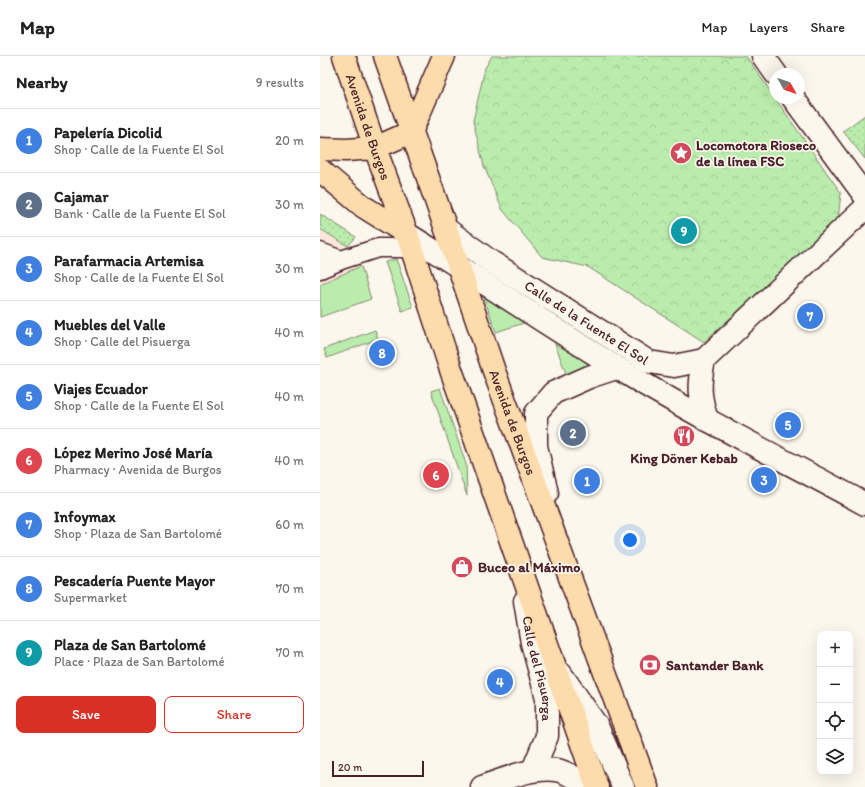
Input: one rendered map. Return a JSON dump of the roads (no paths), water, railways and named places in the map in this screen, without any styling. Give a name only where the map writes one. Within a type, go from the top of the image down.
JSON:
[{"type":"highway","name":"Avenida de Burgos","points":[[344,56],[375,148],[410,241],[443,346],[519,565],[598,787]]},
{"type":"highway","name":"Avenida de Burgos","points":[[385,56],[494,371],[647,787]]},
{"type":"highway","points":[[320,149],[346,150],[375,148],[411,132],[444,56]]},
{"type":"highway","points":[[320,170],[364,207],[410,241]]},
{"type":"street","points":[[763,56],[772,68]]},
{"type":"street","points":[[797,104],[865,196]]},
{"type":"street","points":[[707,420],[701,399],[700,383],[704,360],[865,208]]},
{"type":"street","name":"Calle de la Fuente El Sol","points":[[446,229],[490,261],[649,362],[674,366],[704,360]]},
{"type":"street","name":"Calle de la Fuente El Sol","points":[[410,241],[458,265],[616,368],[707,420],[865,504]]},
{"type":"street","name":"Calle de la Fuente El Sol","points":[[559,547],[536,446],[536,413],[553,393],[590,377],[616,368]]},
{"type":"street","name":"Calle del Pisuerga","points":[[519,565],[532,643],[547,698],[547,736],[533,770]]},
{"type":"street","points":[[556,668],[597,726],[623,787]]},
{"type":"street","points":[[482,787],[533,770],[557,770],[581,781],[589,787]]},
{"type":"lane","points":[[320,269],[341,260],[378,248],[410,241]]},
{"type":"lane","points":[[320,252],[341,260]]},
{"type":"place","name":"Locomotora Rioseco de la línea FSC","points":[[681,153]]},
{"type":"place","name":"Plaza de San Bartolomé","points":[[684,231]]},
{"type":"place","name":"Infoymax","points":[[810,316]]},
{"type":"place","name":"Pescadería Puente Mayor","points":[[382,353]]},
{"type":"place","name":"Viajes Ecuador","points":[[788,425]]},
{"type":"place","name":"Cajamar","points":[[573,433]]},
{"type":"place","name":"King Döner Kebab","points":[[684,436]]},
{"type":"place","name":"López Merino José María","points":[[436,475]]},
{"type":"place","name":"Parafarmacia Artemisa","points":[[764,480]]},
{"type":"place","name":"Papelería Dicolid","points":[[587,481]]},
{"type":"place","name":"Buceo al Máximo","points":[[462,567]]},
{"type":"place","name":"Santander Bank","points":[[650,665]]},
{"type":"place","name":"Muebles del Valle","points":[[500,682]]}]
